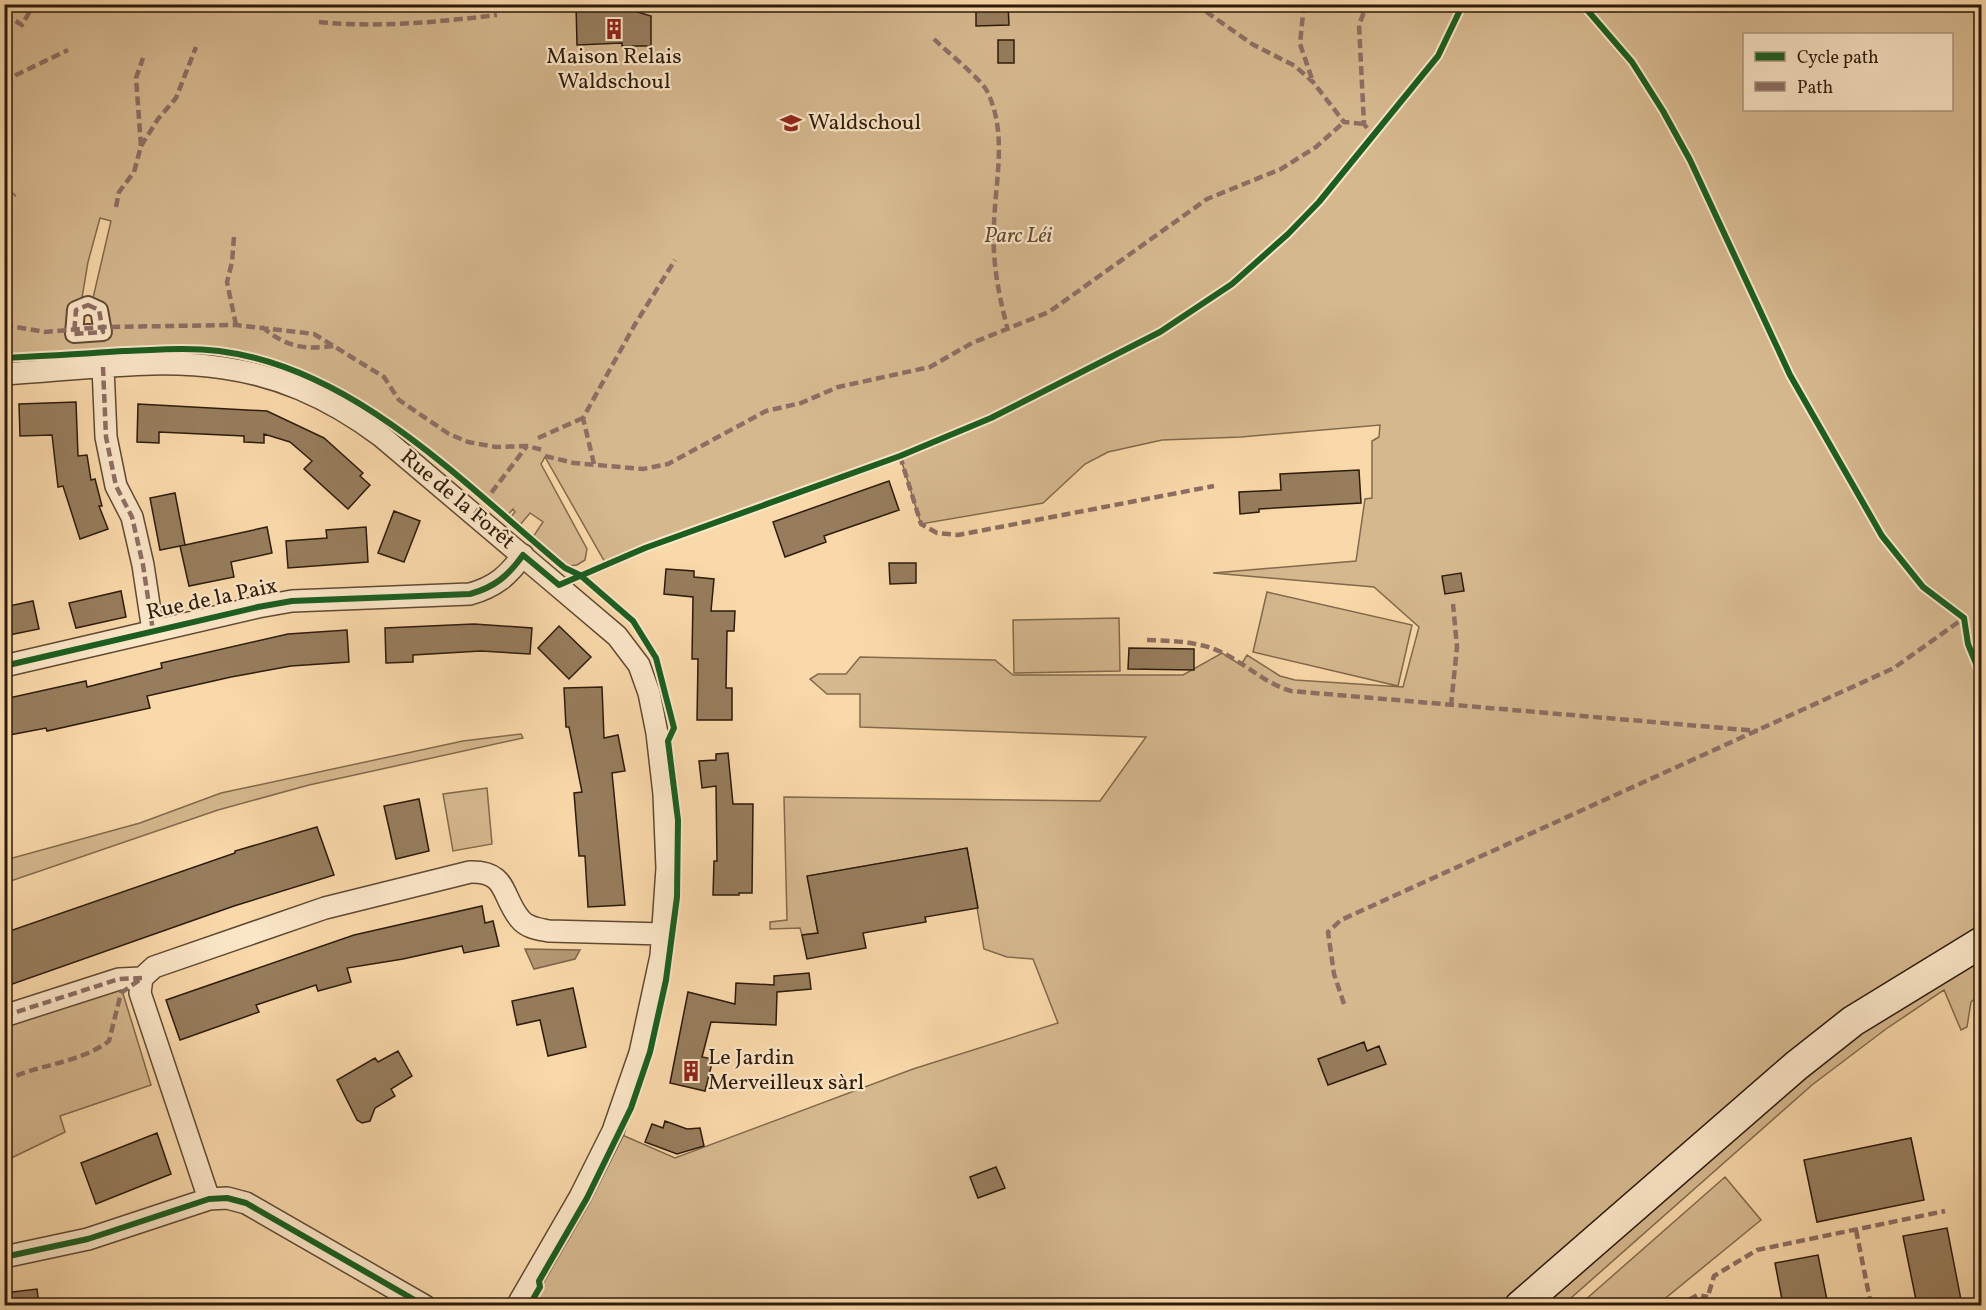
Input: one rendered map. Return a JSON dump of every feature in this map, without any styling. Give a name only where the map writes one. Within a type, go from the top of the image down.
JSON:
[{"type":"main road","points":[[1520,1305],[1796,1066],[1845,1028],[1911,983],[1982,942]]},
{"type":"street","name":"Rue de la Forêt","points":[[4,374],[176,362],[217,365],[265,374],[302,387],[351,413],[381,435],[560,585],[617,636],[639,665],[649,693],[664,794],[666,868],[664,934],[640,1053],[613,1131],[580,1197],[517,1305]]},
{"type":"street","points":[[103,367],[106,437],[116,486],[134,526],[143,565],[153,631]]},
{"type":"street","name":"Rue de la Paix","points":[[4,666],[292,601],[470,594],[487,589],[501,581],[523,555]]},
{"type":"street","points":[[209,1199],[140,993],[142,978],[154,967],[324,908],[470,872],[485,872],[498,879],[520,920],[532,928],[549,931],[664,934]]},
{"type":"street","points":[[4,1016],[119,979],[142,978]]},
{"type":"street","points":[[4,1257],[88,1239],[209,1199],[227,1198],[246,1203],[424,1305]]},
{"type":"green space","name":"Parc Léi","points":[[5,5],[1981,5],[1981,994],[1971,1002],[1967,1027],[1961,1030],[1944,990],[1886,1029],[1812,1085],[1563,1305],[517,1305],[613,1131],[675,1158],[913,1069],[1058,1023],[1033,959],[1007,957],[984,949],[967,848],[808,876],[818,933],[802,935],[800,928],[770,929],[770,922],[787,920],[784,797],[1100,801],[1146,737],[860,727],[860,694],[827,694],[810,679],[818,674],[846,674],[860,657],[995,660],[1013,675],[1183,675],[1222,653],[1241,665],[1247,655],[1280,676],[1295,680],[1403,687],[1419,627],[1374,587],[1213,573],[1356,561],[1365,499],[1372,498],[1372,441],[1379,437],[1380,425],[1241,437],[1162,440],[1108,452],[1085,464],[1043,503],[921,524],[900,456],[606,564],[545,457],[541,464],[587,549],[585,560],[577,565],[568,566],[533,537],[543,522],[530,513],[520,525],[510,518],[515,512],[513,509],[505,518],[373,413],[337,391],[300,373],[260,359],[218,351],[166,348],[5,358]],"holes":[[[100,218],[111,221],[93,298],[82,298],[88,262]],[[99,310],[103,316],[89,333],[73,317]]]},
{"type":"green space","points":[[1267,592],[1412,625],[1398,686],[1253,652]]},
{"type":"green space","points":[[1119,618],[1120,671],[1014,673],[1013,620]]},
{"type":"green space","points":[[521,734],[523,738],[309,785],[218,810],[5,883],[5,860],[140,823],[221,793],[463,741]]},
{"type":"green space","points":[[487,788],[492,844],[453,851],[443,794]]},
{"type":"green space","points":[[121,987],[151,1085],[60,1116],[65,1132],[5,1161],[4,1026]]},
{"type":"green space","points":[[1725,1177],[1761,1220],[1657,1305],[1589,1305],[1585,1300]]},
{"type":"shaded area","points":[[525,949],[580,950],[575,959],[534,969]]},
{"type":"building","name":"Maison Relais Waldschoul","points":[[576,4],[611,4],[651,16],[651,46],[622,46],[622,43],[577,45]]},
{"type":"building","points":[[976,4],[1008,4],[1009,25],[976,26]]},
{"type":"building","points":[[998,40],[1014,40],[1014,63],[998,63]]},
{"type":"building","points":[[76,402],[78,456],[87,455],[91,480],[95,479],[102,506],[99,506],[108,529],[80,539],[63,486],[58,487],[52,435],[20,436],[19,404]]},
{"type":"building","points":[[138,404],[267,411],[324,438],[363,473],[360,476],[370,485],[348,509],[304,469],[312,461],[290,442],[264,434],[264,443],[244,442],[244,436],[159,432],[159,443],[137,442]]},
{"type":"building","points":[[1359,470],[1361,503],[1259,509],[1259,512],[1240,514],[1239,492],[1281,490],[1280,474]]},
{"type":"building","points":[[889,481],[899,510],[824,536],[826,542],[785,557],[773,522]]},
{"type":"building","points":[[175,493],[185,545],[160,550],[150,498]]},
{"type":"building","points":[[394,511],[420,521],[404,562],[378,553]]},
{"type":"building","points":[[267,527],[272,553],[231,562],[234,577],[189,586],[180,546]]},
{"type":"building","points":[[366,527],[368,562],[288,568],[286,541],[327,538],[326,530]]},
{"type":"building","points":[[889,563],[916,563],[916,583],[890,584]]},
{"type":"building","points":[[666,569],[694,571],[694,577],[714,579],[711,611],[735,611],[734,631],[727,631],[726,688],[732,688],[732,720],[697,720],[698,659],[692,659],[693,597],[664,594]]},
{"type":"building","points":[[1461,573],[1464,591],[1445,594],[1442,576]]},
{"type":"building","points":[[121,591],[126,617],[76,628],[69,603]]},
{"type":"building","points":[[33,601],[39,629],[4,636],[4,607]]},
{"type":"building","points":[[474,624],[532,628],[530,654],[481,651],[413,655],[413,662],[386,663],[385,628]]},
{"type":"building","points":[[559,626],[591,657],[569,679],[538,648]]},
{"type":"building","points":[[347,630],[349,662],[291,666],[231,677],[147,696],[150,708],[47,731],[46,728],[4,736],[4,699],[86,681],[87,687],[162,668],[161,663],[288,634]]},
{"type":"building","points":[[1129,648],[1194,649],[1194,670],[1128,669]]},
{"type":"building","points":[[602,687],[604,738],[618,735],[625,771],[612,773],[625,905],[588,907],[585,856],[579,856],[574,793],[582,792],[569,727],[566,727],[564,688]]},
{"type":"building","points":[[728,753],[733,804],[753,804],[752,893],[713,895],[714,861],[717,861],[716,786],[702,788],[699,761],[716,760],[716,754]]},
{"type":"building","points":[[419,799],[429,851],[396,859],[384,806]]},
{"type":"building","points":[[317,827],[334,875],[234,906],[4,987],[4,933],[235,853],[235,851]]},
{"type":"building","points":[[967,848],[978,908],[925,917],[926,922],[863,933],[866,948],[807,959],[802,935],[818,933],[807,876]]},
{"type":"building","points":[[482,906],[485,923],[493,921],[499,946],[464,953],[462,946],[347,968],[351,982],[318,991],[316,985],[256,1005],[259,1012],[180,1040],[166,1000],[354,935]]},
{"type":"building","points":[[809,973],[811,989],[777,992],[776,1025],[711,1022],[702,1057],[713,1059],[705,1091],[670,1083],[688,992],[735,1004],[736,983],[774,985],[774,976]]},
{"type":"building","points":[[573,988],[586,1047],[548,1056],[540,1020],[517,1025],[512,1001]]},
{"type":"building","points":[[1364,1042],[1367,1051],[1379,1046],[1386,1064],[1328,1085],[1318,1059]]},
{"type":"building","points":[[398,1051],[412,1076],[391,1089],[395,1096],[375,1108],[370,1121],[362,1123],[357,1120],[337,1080],[375,1058],[378,1062]]},
{"type":"building","points":[[665,1121],[687,1129],[700,1128],[704,1146],[677,1154],[645,1142],[652,1124],[663,1128]]},
{"type":"building","points":[[157,1133],[171,1174],[96,1204],[81,1163]]},
{"type":"building","points":[[1911,1138],[1924,1200],[1817,1222],[1804,1160]]},
{"type":"building","points":[[996,1167],[1005,1188],[978,1198],[970,1177]]},
{"type":"building","points":[[1947,1228],[1962,1305],[1917,1305],[1903,1236]]},
{"type":"building","points":[[1818,1255],[1828,1305],[1783,1305],[1775,1263]]},
{"type":"building","points":[[37,1289],[39,1305],[4,1305],[4,1293]]},
{"type":"marked path","points":[[4,14],[22,25],[34,4]]},
{"type":"marked path","points":[[1195,4],[1252,44],[1295,66],[1313,82],[1344,122],[1364,124]]},
{"type":"marked path","points":[[1304,4],[1300,44],[1313,82]]},
{"type":"marked path","points":[[1367,4],[1359,25],[1364,124],[1367,128]]},
{"type":"marked path","points":[[319,22],[386,24],[497,15]]},
{"type":"marked path","points":[[934,39],[971,72],[987,91],[993,107],[999,140],[994,253],[999,292],[1008,331]]},
{"type":"marked path","points":[[141,146],[158,119],[176,98],[196,47]]},
{"type":"marked path","points":[[4,83],[68,50]]},
{"type":"marked path","points":[[116,207],[119,192],[134,172],[141,146],[136,78],[143,58]]},
{"type":"marked path","points":[[545,456],[574,463],[643,469],[668,464],[766,411],[801,403],[838,387],[930,367],[972,343],[1049,312],[1207,199],[1281,169],[1316,147],[1344,122]]},
{"type":"marked path","points":[[4,205],[15,194]]},
{"type":"marked path","points":[[234,237],[232,262],[227,282],[236,325]]},
{"type":"marked path","points":[[594,464],[583,418],[634,326],[675,260]]},
{"type":"marked path","points":[[88,305],[99,310],[103,332],[74,334],[76,310],[88,305]]},
{"type":"marked path","points":[[4,325],[45,332],[103,327],[236,325],[314,334],[384,377],[399,400],[449,434],[468,442],[496,447],[527,446],[543,450]]},
{"type":"marked path","points":[[262,327],[279,339],[296,346],[313,348],[334,346]]},
{"type":"marked path","points":[[103,367],[106,437],[116,486],[132,517],[143,565],[153,631]]},
{"type":"marked path","points":[[538,438],[583,418]]},
{"type":"marked path","points":[[475,514],[527,446]]},
{"type":"marked path","points":[[900,456],[921,524],[937,533],[958,535],[1214,486]]},
{"type":"marked path","points":[[1451,706],[1457,647],[1453,604]]},
{"type":"marked path","points":[[1344,1004],[1334,974],[1328,932],[1341,920],[1894,668],[1964,618]]},
{"type":"marked path","points":[[1147,640],[1185,642],[1212,648],[1281,688],[1291,691],[1758,731]]},
{"type":"marked path","points":[[4,1016],[119,979],[142,978]]},
{"type":"marked path","points":[[4,1081],[84,1055],[109,1041],[121,993],[142,978]]},
{"type":"marked path","points":[[1705,1306],[1714,1276],[1757,1250],[1945,1211]]},
{"type":"marked path","points":[[1856,1230],[1871,1305]]},
{"type":"marked path","points":[[1677,1306],[1698,1295],[1708,1297]]},
{"type":"cycle path","points":[[4,666],[292,601],[470,594],[500,580],[523,555],[559,585],[645,548],[900,456],[991,418],[1160,332],[1232,284],[1288,234],[1319,202],[1438,56],[1463,4]]},
{"type":"cycle path","points":[[1582,4],[1632,62],[1663,111],[1690,160],[1790,375],[1882,536],[1923,587],[1964,618],[1968,644],[1982,678]]},
{"type":"cycle path","points":[[4,358],[123,351],[207,350],[269,362],[316,380],[362,405],[405,434],[565,568],[580,575],[633,621],[656,658],[674,728],[668,741],[678,820],[677,897],[666,980],[650,1052],[631,1108],[587,1198],[539,1281],[540,1287],[529,1306]]},
{"type":"cycle path","points":[[4,1257],[88,1239],[209,1199],[227,1198],[246,1203],[425,1306]]},
{"type":"place","name":"Maison Relais Waldschoul","points":[[614,29]]},
{"type":"place","name":"Waldschoul","points":[[791,123]]},
{"type":"place","name":"Le Jardin Merveilleux sàrl","points":[[691,1071]]}]
